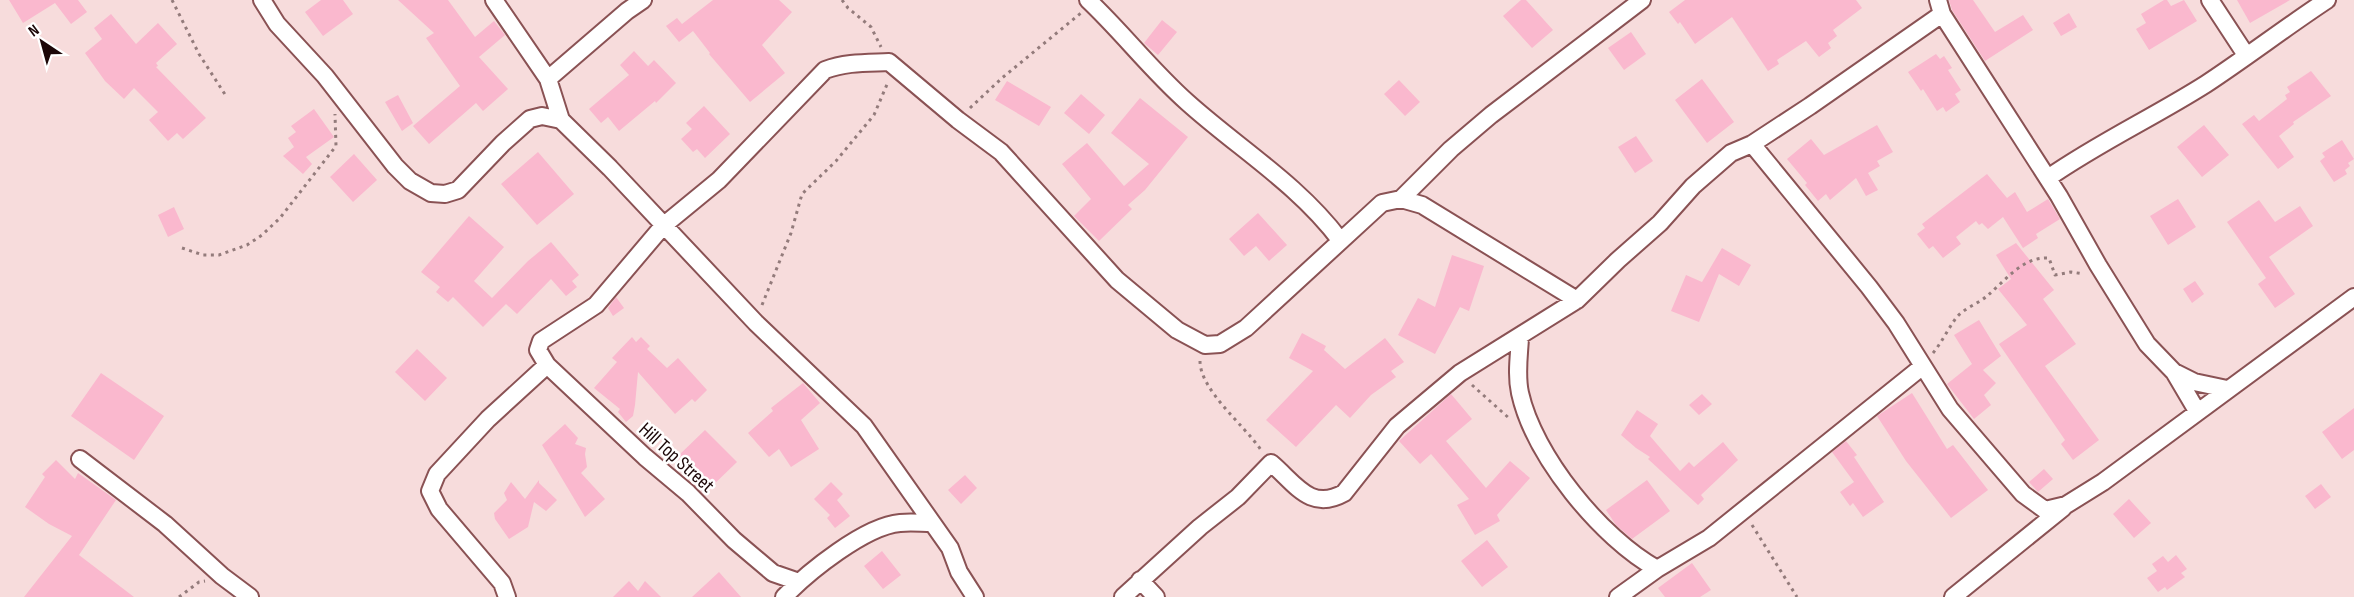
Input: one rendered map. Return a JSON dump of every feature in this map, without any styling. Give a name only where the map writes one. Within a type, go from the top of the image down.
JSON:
[{"type":"street","points":[[262,0],[277,24],[340,95],[395,166],[411,181],[430,193],[445,194],[458,190],[511,135],[530,119],[542,116],[561,120]]},
{"type":"street","points":[[494,0],[548,79],[561,120],[756,323],[864,426],[950,548],[959,572],[975,597]]},
{"type":"street","points":[[548,79],[643,0]]},
{"type":"street","points":[[663,226],[718,180],[825,70],[848,63],[892,64],[958,120],[1001,152],[1117,280],[1177,330],[1205,345],[1220,344],[1246,328],[1382,203],[1401,199],[1451,149],[1483,122],[1642,0]]},
{"type":"street","points":[[2210,0],[2246,55]]},
{"type":"street","points":[[2048,178],[2102,143],[2127,132],[2206,84],[2327,0]]},
{"type":"street","points":[[1090,2],[1147,65],[1187,103],[1297,193],[1322,216],[1340,240]]},
{"type":"street","points":[[1123,597],[1200,527],[1239,496],[1271,463],[1308,497],[1332,499],[1344,493],[1397,426],[1460,373],[1520,338],[1577,300],[1660,223],[1693,186],[1731,153],[1752,144],[1940,7],[2048,178],[2147,344],[2174,372],[2197,411]]},
{"type":"street","points":[[1752,144],[1869,286],[1896,323],[1950,409],[2023,494],[2045,510],[2066,505]]},
{"type":"street","points":[[1401,199],[1431,211],[1577,300]]},
{"type":"street","name":"Hill Top Street","points":[[663,226],[596,305],[541,341],[538,350],[547,365],[645,457],[688,493],[734,540],[773,573],[799,582]]},
{"type":"street","points":[[1953,597],[2066,505],[2103,482],[2354,297]]},
{"type":"street","points":[[1520,338],[1518,372],[1520,394],[1537,440],[1547,457],[1593,516],[1615,539],[1657,569]]},
{"type":"street","points":[[507,597],[502,583],[439,509],[430,491],[437,474],[488,419],[547,365]]},
{"type":"street","points":[[1618,597],[1657,569],[1708,538],[1923,366]]},
{"type":"street","points":[[2174,372],[2194,382],[2227,389]]},
{"type":"street","points":[[80,459],[165,524],[222,576],[250,597]]},
{"type":"street","points":[[898,523],[917,501]]},
{"type":"street","points":[[784,597],[799,582],[848,546],[878,528],[898,523],[932,523]]},
{"type":"street","points":[[1140,580],[1156,597]]},
{"type":"path","points":[[172,0],[199,54],[226,96]]},
{"type":"path","points":[[756,323],[791,233],[802,195],[836,160],[874,115],[892,64],[871,27],[842,0]]},
{"type":"path","points":[[958,120],[1002,78],[1090,2]]},
{"type":"path","points":[[182,248],[203,255],[219,255],[247,245],[274,224],[317,173],[336,146],[337,133],[334,117],[340,95]]},
{"type":"path","points":[[1923,366],[1945,338],[1958,316],[1986,297],[2002,280],[2029,261],[2040,257],[2049,258],[2055,275],[2071,272],[2108,280]]},
{"type":"path","points":[[1205,345],[1199,358],[1200,372],[1271,463]]},
{"type":"path","points":[[1460,373],[1513,421]]},
{"type":"path","points":[[1743,511],[1797,597]]},
{"type":"path","points":[[178,597],[199,582],[222,576]]},
{"type":"building","points":[[9,0],[78,0],[87,12],[71,24],[55,3],[23,23]]},
{"type":"building","points":[[321,0],[343,0],[353,14],[323,36],[305,12]]},
{"type":"building","points":[[398,0],[448,0],[475,37],[494,21],[505,35],[479,57],[508,89],[483,111],[476,103],[429,144],[413,126],[460,86],[426,38],[434,33]]},
{"type":"building","points":[[713,0],[779,0],[792,12],[762,45],[785,73],[750,102],[709,54],[693,31],[679,42],[666,26],[677,18],[682,24]]},
{"type":"building","points":[[1521,0],[1526,0],[1553,30],[1532,48],[1503,16]]},
{"type":"building","points":[[1685,0],[1856,0],[1862,8],[1833,30],[1837,36],[1828,43],[1831,48],[1819,57],[1806,41],[1777,60],[1779,64],[1768,71],[1732,17],[1695,44],[1680,22],[1678,24],[1669,12]]},
{"type":"building","points":[[1949,0],[1973,0],[1995,32],[2023,15],[2033,30],[1985,61],[1952,10]]},
{"type":"building","points":[[2167,0],[2171,6],[2184,0],[2197,21],[2149,50],[2136,29],[2146,23],[2141,14]]},
{"type":"building","points":[[2237,0],[2290,0],[2250,23]]},
{"type":"building","points":[[2069,13],[2077,27],[2061,36],[2053,23]]},
{"type":"building","points":[[111,14],[136,44],[158,23],[177,44],[156,63],[158,66],[156,67],[206,118],[183,139],[177,133],[168,141],[149,120],[158,112],[134,88],[124,99],[105,81],[85,53],[102,39],[94,28]]},
{"type":"building","points":[[1162,20],[1177,32],[1158,55],[1144,43]]},
{"type":"building","points":[[1631,32],[1646,54],[1624,70],[1608,48]]},
{"type":"building","points":[[634,51],[648,66],[654,60],[676,83],[656,103],[655,101],[619,131],[608,117],[601,123],[589,109],[629,75],[620,65]]},
{"type":"building","points":[[1936,54],[1940,59],[1944,56],[1952,68],[1948,70],[1961,90],[1955,94],[1960,102],[1946,112],[1943,107],[1937,111],[1923,89],[1921,91],[1908,72]]},
{"type":"building","points":[[2311,71],[2331,96],[2293,122],[2294,124],[2279,136],[2294,157],[2278,169],[2242,124],[2254,115],[2259,121],[2287,99],[2285,95],[2290,92],[2287,87]]},
{"type":"building","points":[[1702,79],[1734,122],[1707,143],[1675,100]]},
{"type":"building","points":[[1399,80],[1420,102],[1405,116],[1384,94]]},
{"type":"building","points":[[1007,81],[1051,107],[1039,126],[995,100]]},
{"type":"building","points":[[1081,94],[1105,115],[1089,134],[1064,113]]},
{"type":"building","points":[[398,95],[413,123],[402,131],[385,102]]},
{"type":"building","points":[[1140,98],[1188,137],[1145,190],[1128,205],[1132,209],[1099,241],[1074,216],[1091,199],[1062,164],[1087,143],[1124,186],[1149,164],[1111,133]]},
{"type":"building","points":[[704,106],[730,134],[705,158],[697,149],[693,152],[681,139],[692,129],[686,123]]},
{"type":"building","points":[[314,109],[334,137],[306,157],[312,164],[303,174],[283,156],[294,147],[288,138],[296,132],[291,126]]},
{"type":"building","points":[[1877,125],[1893,152],[1877,161],[1880,166],[1868,173],[1878,190],[1866,196],[1856,178],[1830,200],[1826,194],[1818,201],[1805,185],[1807,183],[1787,159],[1811,139],[1824,155]]},
{"type":"building","points":[[2204,125],[2229,155],[2202,177],[2177,147]]},
{"type":"building","points":[[1636,136],[1653,161],[1635,173],[1618,147]]},
{"type":"building","points":[[2342,140],[2354,159],[2348,163],[2350,166],[2345,170],[2347,174],[2334,182],[2320,161],[2325,157],[2322,153]]},
{"type":"building","points":[[538,152],[574,194],[537,225],[501,184]]},
{"type":"building","points":[[354,154],[377,180],[353,202],[330,177]]},
{"type":"building","points":[[1987,174],[2007,198],[2015,192],[2027,212],[2048,199],[2060,219],[2036,234],[2038,238],[2023,248],[2003,217],[1988,229],[1976,221],[1956,237],[1961,244],[1943,258],[1933,246],[1929,249],[1917,234],[1925,228],[1922,224]]},
{"type":"building","points":[[2178,199],[2196,227],[2168,245],[2150,216]]},
{"type":"building","points":[[2259,200],[2275,222],[2300,206],[2313,226],[2269,257],[2295,294],[2275,308],[2258,284],[2266,278],[2227,222]]},
{"type":"building","points":[[174,207],[184,229],[168,237],[158,215]]},
{"type":"building","points":[[1258,213],[1287,245],[1269,261],[1256,246],[1244,256],[1229,239]]},
{"type":"building","points":[[469,216],[504,247],[474,281],[492,298],[528,261],[551,242],[579,275],[572,281],[577,287],[566,296],[551,279],[517,314],[506,304],[483,327],[453,297],[448,302],[436,292],[440,287],[421,272]]},
{"type":"building","points":[[2016,243],[2054,290],[2043,299],[2076,344],[2045,366],[2099,440],[2073,460],[2061,444],[2065,440],[1999,344],[2027,325],[1998,289],[2011,279],[1996,255]]},
{"type":"building","points":[[1722,248],[1751,265],[1739,286],[1719,274],[1699,322],[1671,311],[1686,275],[1702,282]]},
{"type":"building","points":[[1452,255],[1484,266],[1469,311],[1460,307],[1435,354],[1398,335],[1418,298],[1435,307]]},
{"type":"building","points":[[2195,281],[2204,294],[2192,303],[2183,289]]},
{"type":"building","points":[[616,297],[624,308],[613,316],[608,308]]},
{"type":"building","points":[[1979,320],[2001,356],[1983,370],[1996,383],[1984,395],[1991,405],[1974,419],[1947,384],[1972,364],[1954,335]]},
{"type":"building","points":[[1302,333],[1326,346],[1324,350],[1345,369],[1385,338],[1404,362],[1391,371],[1396,377],[1371,395],[1350,418],[1336,405],[1296,447],[1266,420],[1313,371],[1289,358]]},
{"type":"building","points":[[632,337],[636,342],[641,337],[650,346],[647,349],[667,368],[678,358],[707,390],[695,402],[692,399],[675,414],[638,372],[633,416],[626,422],[618,412],[620,409],[594,388],[617,362],[612,358]]},
{"type":"building","points":[[417,349],[447,378],[425,401],[395,372]]},
{"type":"building","points":[[101,373],[164,416],[134,460],[71,416]]},
{"type":"building","points":[[803,383],[820,403],[801,420],[819,449],[791,467],[779,449],[769,457],[748,433],[773,411],[771,408]]},
{"type":"building","points":[[1912,393],[1947,449],[1953,445],[1988,490],[1951,518],[1906,461],[1877,416]]},
{"type":"building","points":[[1451,394],[1472,419],[1446,441],[1486,488],[1510,461],[1530,478],[1497,515],[1500,521],[1475,535],[1457,505],[1469,499],[1431,454],[1420,464],[1399,441]]},
{"type":"building","points":[[1702,394],[1712,404],[1699,415],[1689,405]]},
{"type":"building","points":[[2354,408],[2354,450],[2342,459],[2322,432]]},
{"type":"building","points":[[1637,410],[1658,424],[1650,436],[1680,471],[1689,462],[1694,467],[1723,442],[1738,460],[1701,495],[1704,499],[1698,505],[1648,459],[1650,457],[1621,435]]},
{"type":"building","points":[[565,424],[578,438],[575,444],[586,448],[587,467],[581,473],[605,499],[585,517],[542,445]]},
{"type":"building","points":[[705,430],[737,462],[708,490],[677,457]]},
{"type":"building","points":[[1846,441],[1857,455],[1854,457],[1884,502],[1863,517],[1853,503],[1850,506],[1840,492],[1854,482],[1832,452]]},
{"type":"building","points":[[56,460],[75,479],[78,473],[116,500],[79,555],[134,597],[24,597],[72,536],[49,524],[25,507],[45,477],[42,474]]},
{"type":"building","points":[[2044,469],[2053,479],[2038,492],[2029,482]]},
{"type":"building","points":[[965,475],[977,488],[961,504],[948,490]]},
{"type":"building","points":[[539,480],[539,483],[557,500],[546,511],[534,502],[528,527],[509,539],[495,519],[494,513],[507,500],[504,493],[511,482],[525,499]]},
{"type":"building","points":[[1647,480],[1670,511],[1632,539],[1616,525],[1606,510]]},
{"type":"building","points":[[831,482],[843,494],[837,500],[850,516],[835,528],[827,518],[830,515],[814,499]]},
{"type":"building","points":[[2321,484],[2331,497],[2315,509],[2305,496]]},
{"type":"building","points":[[2129,499],[2151,523],[2134,538],[2113,514]]},
{"type":"building","points":[[1487,540],[1508,567],[1482,587],[1461,561]]},
{"type":"building","points":[[882,551],[901,575],[883,589],[864,566]]},
{"type":"building","points":[[2176,555],[2187,569],[2181,573],[2185,577],[2167,590],[2165,587],[2158,592],[2147,578],[2157,571],[2152,564],[2163,556],[2168,562]]},
{"type":"building","points":[[1692,563],[1711,590],[1700,597],[1665,597],[1658,588]]},
{"type":"building","points":[[719,572],[741,597],[692,597]]},
{"type":"building","points":[[629,581],[638,591],[645,581],[661,597],[613,597]]}]
